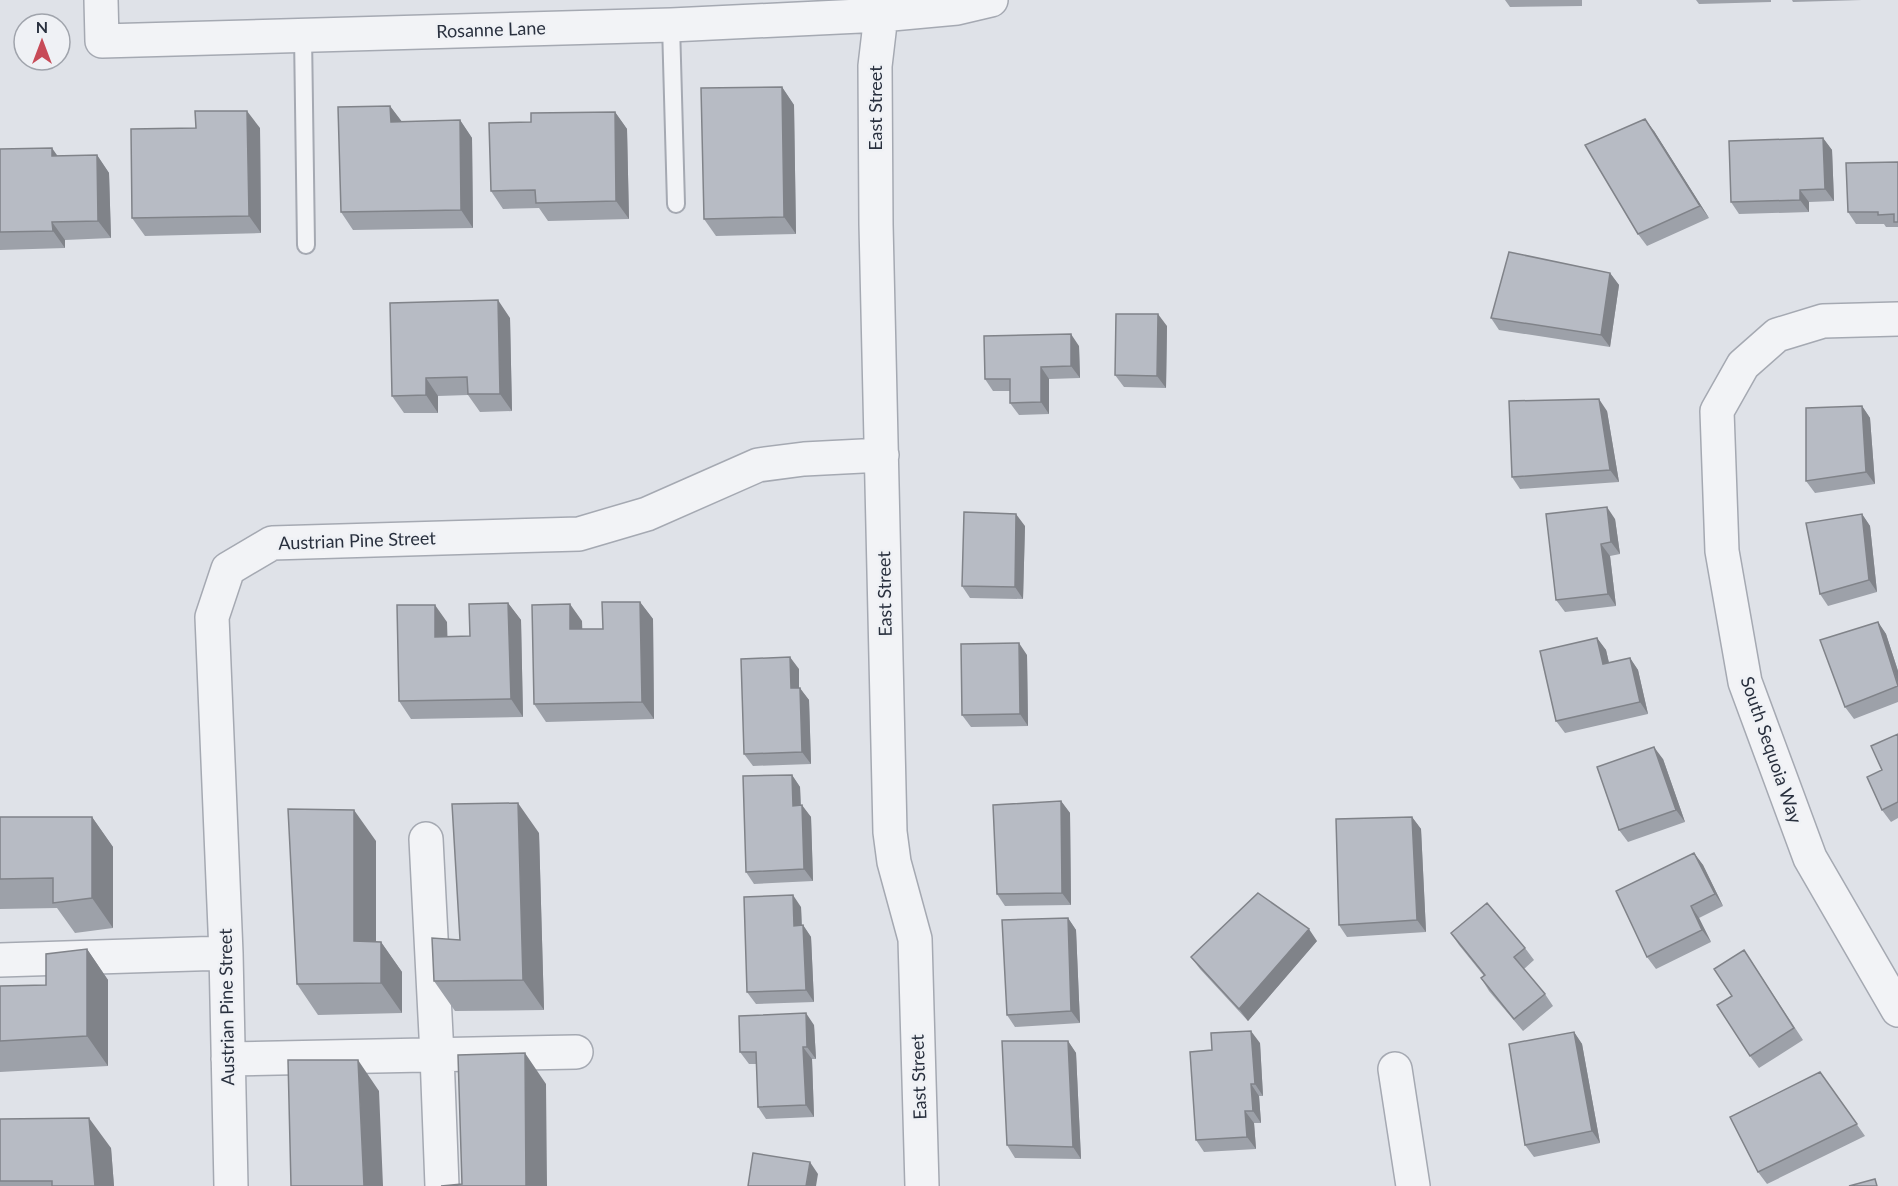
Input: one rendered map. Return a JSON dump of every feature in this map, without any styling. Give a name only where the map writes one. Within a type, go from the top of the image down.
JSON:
[{"type":"street","name":"Rosanne Lane","points":[[101,0],[102,41],[671,24],[883,8],[957,9],[991,0]]},
{"type":"street","name":"East Street","points":[[883,8],[875,77],[876,224],[891,832],[894,862],[915,939],[922,1186]]},
{"type":"street","name":"South Sequoia Way","points":[[1898,319],[1823,321],[1777,335],[1743,365],[1717,411],[1722,551],[1745,682],[1810,858],[1898,1010]]},
{"type":"street","name":"Austrian Pine Street","points":[[231,1186],[226,953],[212,617],[228,569],[272,543],[579,534],[647,513],[758,465],[804,459],[882,455]]},
{"type":"street","points":[[426,839],[442,1186]]},
{"type":"street","points":[[0,960],[226,953]]},
{"type":"street","points":[[228,1059],[576,1052]]},
{"type":"street","points":[[1395,1070],[1413,1186]]},
{"type":"lane","points":[[671,24],[676,204]]},
{"type":"lane","points":[[303,35],[306,245]]},
{"type":"building","points":[[782,87],[784,217],[704,219],[701,88]]},
{"type":"building","points":[[390,106],[391,122],[460,120],[461,210],[341,212],[338,107]]},
{"type":"building","points":[[195,111],[247,111],[249,216],[132,218],[131,129],[196,128]]},
{"type":"building","points":[[615,112],[616,201],[536,203],[535,190],[491,191],[489,123],[531,122],[531,113]]},
{"type":"building","points":[[1645,119],[1700,206],[1638,234],[1585,145]]},
{"type":"building","points":[[1823,138],[1825,189],[1800,190],[1800,200],[1731,202],[1729,141]]},
{"type":"building","points":[[52,148],[52,156],[97,155],[98,221],[52,222],[53,231],[0,232],[0,149]]},
{"type":"building","points":[[1898,162],[1898,222],[1894,222],[1894,214],[1848,212],[1846,163]]},
{"type":"building","points":[[1509,252],[1610,273],[1601,335],[1491,318]]},
{"type":"building","points":[[498,300],[500,394],[468,394],[467,377],[426,378],[426,395],[392,396],[390,303]]},
{"type":"building","points":[[1116,314],[1158,314],[1157,376],[1115,375]]},
{"type":"building","points":[[1071,334],[1071,366],[1041,367],[1041,402],[1010,403],[1010,379],[985,379],[984,336]]},
{"type":"building","points":[[1599,399],[1610,470],[1512,477],[1509,401]]},
{"type":"building","points":[[1862,406],[1866,472],[1806,481],[1806,408]]},
{"type":"building","points":[[1607,507],[1611,542],[1601,544],[1608,594],[1556,600],[1546,514]]},
{"type":"building","points":[[964,512],[1016,514],[1015,587],[962,586]]},
{"type":"building","points":[[1862,514],[1869,580],[1820,594],[1806,523]]},
{"type":"building","points":[[602,602],[640,602],[642,702],[534,704],[532,605],[570,604],[570,629],[603,629]]},
{"type":"building","points":[[508,603],[511,699],[399,701],[397,605],[435,605],[435,637],[470,636],[469,604]]},
{"type":"building","points":[[1878,622],[1898,686],[1845,707],[1820,640]]},
{"type":"building","points":[[1597,638],[1603,664],[1630,658],[1640,702],[1556,721],[1540,651]]},
{"type":"building","points":[[1019,643],[1020,714],[962,715],[961,644]]},
{"type":"building","points":[[790,657],[791,688],[800,688],[802,752],[744,754],[741,659]]},
{"type":"building","points":[[1898,734],[1898,802],[1882,810],[1867,777],[1882,770],[1871,746]]},
{"type":"building","points":[[1654,747],[1676,810],[1619,830],[1597,767]]},
{"type":"building","points":[[792,775],[793,806],[802,805],[804,869],[746,872],[743,776]]},
{"type":"building","points":[[1061,801],[1062,893],[997,894],[993,805]]},
{"type":"building","points":[[518,803],[523,980],[434,981],[432,938],[460,940],[452,804]]},
{"type":"building","points":[[288,809],[354,810],[354,941],[381,942],[381,983],[297,984]]},
{"type":"building","points":[[0,817],[92,817],[92,898],[53,903],[53,878],[0,879]]},
{"type":"building","points":[[1412,817],[1417,920],[1339,925],[1336,819]]},
{"type":"building","points":[[1694,853],[1715,894],[1691,906],[1702,930],[1647,957],[1616,891]]},
{"type":"building","points":[[1258,893],[1309,929],[1239,1009],[1191,957]]},
{"type":"building","points":[[793,895],[794,926],[803,925],[806,990],[747,992],[744,897]]},
{"type":"building","points":[[1487,903],[1525,948],[1514,957],[1545,994],[1514,1019],[1481,978],[1485,975],[1451,933]]},
{"type":"building","points":[[1068,918],[1071,1011],[1007,1015],[1002,920]]},
{"type":"building","points":[[87,949],[87,1036],[0,1041],[0,986],[46,985],[46,954]]},
{"type":"building","points":[[1744,950],[1794,1028],[1750,1056],[1717,1005],[1732,996],[1714,969]]},
{"type":"building","points":[[806,1013],[807,1047],[803,1047],[806,1105],[758,1107],[756,1052],[740,1052],[739,1016]]},
{"type":"building","points":[[1251,1031],[1255,1084],[1251,1084],[1253,1111],[1245,1111],[1247,1137],[1196,1140],[1190,1052],[1212,1050],[1211,1033]]},
{"type":"building","points":[[1574,1032],[1592,1131],[1525,1145],[1509,1044]]},
{"type":"building","points":[[1002,1041],[1068,1041],[1073,1147],[1007,1145]]},
{"type":"building","points":[[525,1053],[526,1186],[441,1186],[462,1184],[458,1055]]},
{"type":"building","points":[[288,1060],[358,1060],[364,1186],[291,1186]]},
{"type":"building","points":[[1820,1072],[1857,1124],[1758,1172],[1730,1117]]},
{"type":"building","points":[[89,1118],[95,1186],[52,1186],[52,1181],[0,1181],[0,1119]]},
{"type":"building","points":[[753,1153],[810,1162],[806,1186],[748,1186]]},
{"type":"building","points":[[1875,1179],[1877,1186],[1849,1186]]}]
